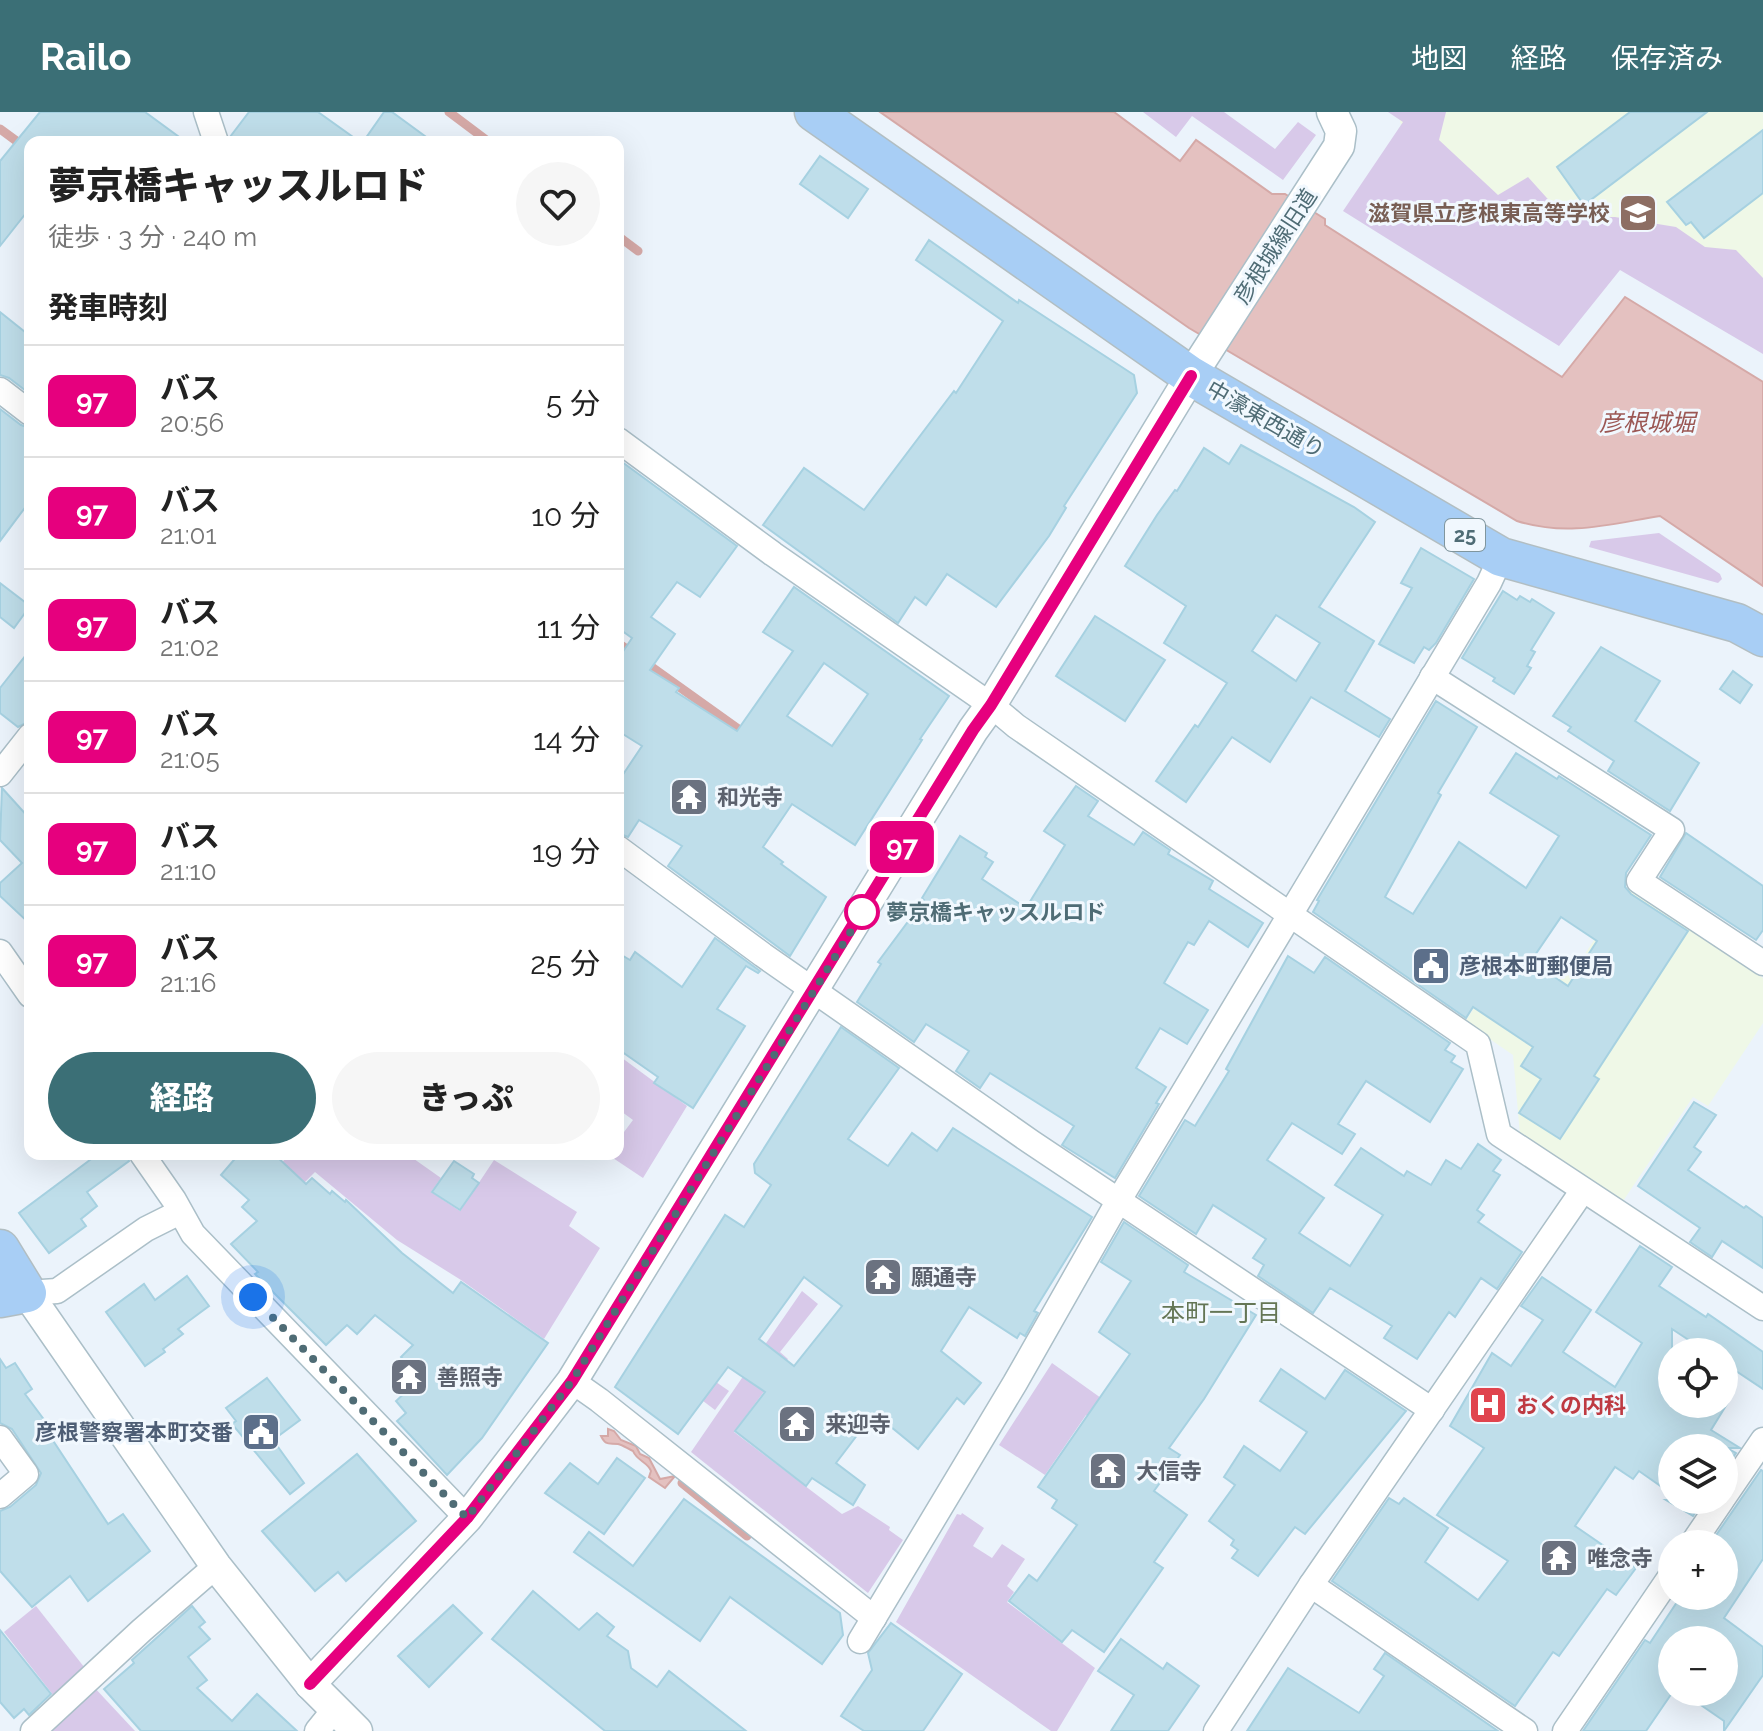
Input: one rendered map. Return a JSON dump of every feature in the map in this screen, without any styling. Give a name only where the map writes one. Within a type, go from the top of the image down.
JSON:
[{"type":"main road","name":"中濠東西通り","points":[[814,112],[1191,376],[1501,557],[1737,623],[1763,637]]},
{"type":"main road","points":[[0,1249],[14,1296]]},
{"type":"street","points":[[206,112],[214,136]]},
{"type":"street","name":"彦根城線旧道","points":[[310,1684],[467,1518],[572,1381],[1191,376],[1304,202],[1341,140],[1337,118],[1332,112]]},
{"type":"street","points":[[0,390],[24,408]]},
{"type":"street","points":[[624,444],[773,554],[991,705],[1016,726],[1478,1044],[1499,1134],[1763,1308]]},
{"type":"street","points":[[860,1641],[1015,1383],[1119,1200],[1489,583],[1501,557]]},
{"type":"street","points":[[1432,677],[1672,830],[1639,881],[1763,963]]},
{"type":"street","points":[[0,774],[24,744]]},
{"type":"street","points":[[624,852],[763,955],[1031,1142],[1432,1410]]},
{"type":"street","points":[[0,952],[24,986]]},
{"type":"street","points":[[146,1160],[193,1234],[467,1518]]},
{"type":"street","points":[[1216,1731],[1311,1585],[1583,1190]]},
{"type":"street","points":[[14,1296],[57,1291],[146,1229],[180,1212]]},
{"type":"street","points":[[14,1296],[216,1566],[310,1684],[326,1720],[357,1731]]},
{"type":"street","points":[[572,1381],[874,1618]]},
{"type":"street","points":[[0,1438],[26,1474],[0,1496]]},
{"type":"street","points":[[1738,1477],[1763,1440]]},
{"type":"street","points":[[33,1731],[131,1639],[216,1566]]},
{"type":"street","points":[[1311,1585],[1525,1731]]},
{"type":"street","points":[[1565,1731],[1658,1595]]},
{"type":"shaded area","points":[[1143,112],[1224,112],[1275,149],[1298,122],[1316,135],[1283,180],[1192,116],[1176,137]]},
{"type":"shaded area","points":[[1388,112],[1446,112],[1439,140],[1498,195],[1528,177],[1564,217],[1615,217],[1676,227],[1705,247],[1736,250],[1763,278],[1763,354],[1620,270],[1559,346],[1343,211],[1403,122]]},
{"type":"shaded area","name":"滋賀県立彦根東高等学校","points":[[1400,112],[1763,112],[1763,341],[1638,267],[1429,178],[1400,122]]},
{"type":"shaded area","points":[[1659,533],[1720,574],[1722,579],[1718,583],[1589,547],[1591,541]]},
{"type":"shaded area","points":[[1629,888],[1763,978],[1763,1023],[1708,1106],[1693,1097],[1623,1201],[1520,1135],[1513,1055],[1465,1022],[1516,942],[1570,976]]},
{"type":"shaded area","points":[[624,1059],[687,1106],[643,1178],[616,1160],[624,1160],[624,1132],[633,1120],[624,1113]]},
{"type":"shaded area","points":[[284,1160],[416,1160],[441,1178],[431,1192],[460,1211],[494,1160],[577,1212],[569,1226],[600,1248],[544,1339],[461,1280],[397,1240],[315,1172],[282,1205],[261,1185]]},
{"type":"shaded area","points":[[802,1291],[818,1304],[780,1352],[788,1359],[734,1432],[842,1514],[858,1506],[890,1527],[889,1530],[903,1540],[868,1593],[691,1452]]},
{"type":"shaded area","points":[[648,1335],[729,1391],[715,1410],[637,1351]]},
{"type":"shaded area","points":[[1052,1363],[1101,1398],[1045,1475],[999,1445]]},
{"type":"shaded area","points":[[962,1513],[984,1528],[973,1546],[992,1558],[1002,1544],[1025,1559],[1007,1586],[1014,1592],[1007,1602],[1095,1668],[1057,1731],[1051,1731],[896,1622],[957,1514]]},
{"type":"shaded area","points":[[36,1606],[88,1672],[57,1700],[4,1632]]},
{"type":"shaded area","points":[[92,1685],[135,1731],[43,1731]]},
{"type":"water","name":"彦根城堀","points":[[880,112],[1114,112],[1180,161],[1196,140],[1272,194],[1285,194],[1325,219],[1325,225],[1562,377],[1625,297],[1763,382],[1763,586],[1660,516],[1571,529],[1517,521],[1189,328]]},
{"type":"water","points":[[608,1429],[649,1458],[660,1479],[675,1476],[665,1488],[649,1477],[650,1468],[633,1451],[604,1441],[601,1436],[608,1436]]},
{"type":"building","points":[[40,112],[145,112],[178,136],[24,136],[24,216],[0,246],[0,161]]},
{"type":"building","points":[[249,112],[318,112],[352,136],[231,136]]},
{"type":"building","points":[[384,112],[392,112],[425,136],[367,136]]},
{"type":"building","points":[[1630,112],[1707,112],[1584,205],[1557,167]]},
{"type":"building","points":[[1763,130],[1763,193],[1704,238],[1691,222],[1686,225],[1667,202]]},
{"type":"building","points":[[820,156],[868,189],[848,218],[800,184]]},
{"type":"building","points":[[929,240],[1018,303],[1019,300],[1134,375],[1137,393],[1064,506],[1066,508],[1049,536],[996,607],[947,574],[926,605],[915,597],[898,623],[763,525],[804,468],[864,510],[954,391],[956,393],[1003,321],[916,260]]},
{"type":"building","points":[[0,312],[24,331],[24,389],[0,375]]},
{"type":"building","points":[[0,409],[24,426],[24,509],[0,541]]},
{"type":"building","points":[[1241,445],[1354,507],[1375,522],[1319,607],[1374,641],[1345,691],[1390,719],[1379,737],[1311,697],[1270,762],[1232,737],[1186,802],[1156,781],[1227,683],[1164,643],[1186,606],[1125,566],[1204,448],[1229,464]],"holes":[[[1276,615],[1320,643],[1296,681],[1252,651]]]},
{"type":"building","points":[[624,463],[737,546],[700,597],[677,582],[651,617],[675,634],[650,670],[679,688],[676,692],[737,731],[793,651],[763,632],[794,587],[949,696],[855,845],[792,804],[763,847],[826,897],[790,956],[668,866],[682,846],[639,820],[628,837],[624,835],[624,773],[642,746],[624,735],[624,650],[632,638],[624,632]],"holes":[[[824,663],[868,694],[832,746],[787,716]]]},
{"type":"building","points":[[1421,548],[1474,579],[1436,643],[1429,650],[1424,647],[1414,663],[1379,644],[1412,588],[1401,583]]},
{"type":"building","points":[[0,583],[24,601],[24,614],[14,628],[0,617]]},
{"type":"building","points":[[1503,591],[1517,600],[1520,596],[1530,602],[1532,599],[1554,613],[1531,650],[1535,652],[1527,666],[1531,668],[1514,694],[1462,658]]},
{"type":"building","points":[[1095,616],[1165,660],[1125,721],[1056,676]]},
{"type":"building","points":[[1601,647],[1660,681],[1635,721],[1699,763],[1670,811],[1608,771],[1614,761],[1568,731],[1571,727],[1553,716]]},
{"type":"building","points":[[24,658],[24,724],[18,727],[0,713],[0,688]]},
{"type":"building","points":[[1733,671],[1752,685],[1740,703],[1720,689]]},
{"type":"building","points":[[1436,701],[1477,727],[1438,793],[1441,795],[1385,897],[1413,914],[1459,842],[1526,888],[1559,836],[1490,793],[1516,753],[1557,779],[1559,776],[1651,835],[1626,873],[1625,887],[1688,931],[1594,1076],[1599,1079],[1560,1139],[1519,1113],[1541,1079],[1521,1066],[1533,1047],[1473,1007],[1466,1018],[1313,912],[1317,900]],"holes":[[[1561,917],[1597,941],[1568,986],[1531,961]]]},
{"type":"building","points":[[1076,786],[1098,801],[1088,816],[1134,845],[1143,832],[1170,850],[1168,854],[1213,881],[1209,889],[1263,923],[1248,947],[1209,921],[1194,945],[1188,942],[1164,983],[1208,1010],[1187,1044],[1160,1028],[1136,1068],[1166,1087],[1115,1178],[1062,1145],[1074,1126],[990,1073],[980,1088],[956,1071],[969,1051],[926,1024],[914,1042],[857,1002],[881,964],[878,962],[924,900],[922,898],[960,836],[987,853],[985,857],[993,862],[982,879],[1026,908],[1065,845],[1044,831]]},
{"type":"building","points":[[2,788],[24,812],[24,918],[0,896],[0,883],[22,863],[0,840]]},
{"type":"building","points":[[1686,833],[1763,886],[1763,930],[1756,940],[1660,877]]},
{"type":"building","points":[[715,938],[760,971],[758,973],[746,966],[717,1009],[745,1026],[693,1108],[654,1083],[658,1077],[624,1053],[624,956],[630,960],[635,952],[682,987]]},
{"type":"building","points":[[1288,956],[1314,973],[1325,957],[1450,1043],[1445,1050],[1455,1056],[1451,1062],[1463,1069],[1430,1122],[1366,1081],[1338,1124],[1355,1134],[1342,1154],[1292,1123],[1267,1160],[1324,1198],[1299,1233],[1350,1266],[1383,1215],[1335,1185],[1361,1148],[1404,1176],[1407,1171],[1431,1185],[1446,1160],[1461,1169],[1478,1144],[1501,1160],[1493,1171],[1500,1175],[1477,1210],[1484,1215],[1478,1222],[1522,1252],[1497,1289],[1481,1278],[1455,1317],[1449,1312],[1417,1359],[1384,1338],[1392,1326],[1330,1288],[1313,1313],[1258,1276],[1264,1265],[1253,1258],[1266,1239],[1213,1205],[1196,1234],[1139,1196],[1185,1120],[1195,1126],[1229,1071],[1226,1069]]},
{"type":"building","points":[[841,1027],[899,1068],[848,1139],[888,1166],[912,1133],[937,1151],[953,1128],[1092,1217],[1034,1311],[1038,1313],[1025,1336],[1020,1333],[1017,1338],[969,1307],[941,1351],[981,1383],[964,1404],[957,1398],[918,1449],[874,1413],[836,1463],[865,1485],[853,1505],[812,1478],[806,1486],[735,1431],[765,1392],[728,1367],[678,1434],[615,1387],[725,1215],[744,1227],[771,1185],[755,1173],[754,1164]],"holes":[[[804,1277],[842,1306],[794,1366],[759,1339]]]},
{"type":"building","points":[[1694,1102],[1716,1115],[1694,1147],[1701,1152],[1688,1170],[1763,1218],[1763,1268],[1722,1241],[1712,1257],[1690,1242],[1700,1228],[1638,1186]]},
{"type":"building","points":[[90,1160],[129,1160],[87,1192],[97,1206],[81,1219],[86,1226],[49,1253],[19,1213]]},
{"type":"building","points":[[234,1160],[280,1160],[306,1184],[312,1178],[330,1194],[332,1191],[346,1200],[402,1253],[453,1293],[461,1282],[548,1343],[482,1438],[447,1475],[397,1421],[406,1413],[396,1401],[421,1378],[401,1357],[413,1345],[375,1315],[357,1334],[347,1325],[326,1345],[255,1274],[258,1272],[231,1244],[257,1221],[242,1207],[249,1200],[221,1175]]},
{"type":"building","points":[[454,1161],[474,1174],[472,1178],[479,1183],[460,1210],[432,1192]]},
{"type":"building","points":[[1124,1222],[1188,1265],[1184,1272],[1256,1315],[1204,1399],[1169,1448],[1180,1455],[1154,1491],[1187,1515],[1154,1562],[1163,1568],[1104,1652],[1072,1630],[1062,1642],[1009,1601],[1029,1575],[1037,1581],[1077,1525],[1052,1508],[1057,1500],[1038,1487],[1130,1354],[1099,1332],[1131,1281],[1101,1262]]},
{"type":"building","points":[[1640,1246],[1672,1267],[1659,1286],[1706,1317],[1708,1314],[1763,1352],[1763,1389],[1738,1372],[1738,1338],[1686,1338],[1672,1329],[1672,1338],[1658,1338],[1658,1418],[1718,1418],[1711,1430],[1717,1434],[1658,1434],[1658,1484],[1639,1471],[1633,1479],[1615,1467],[1575,1526],[1636,1568],[1616,1595],[1607,1589],[1559,1656],[1553,1652],[1515,1706],[1332,1581],[1389,1498],[1399,1504],[1404,1498],[1448,1528],[1425,1562],[1478,1600],[1508,1561],[1437,1515],[1484,1448],[1450,1426],[1492,1353],[1511,1366],[1543,1320],[1521,1306],[1542,1277],[1591,1310],[1563,1352],[1615,1387],[1642,1343],[1596,1312]]},
{"type":"building","points":[[187,1276],[209,1306],[178,1329],[183,1334],[145,1366],[106,1312],[144,1284],[155,1300]]},
{"type":"building","points":[[0,1359],[6,1368],[15,1363],[32,1389],[25,1394],[54,1433],[50,1436],[108,1524],[123,1514],[150,1551],[88,1601],[70,1576],[32,1607],[0,1571],[0,1511],[10,1507],[36,1485],[41,1473],[12,1429],[0,1423]]},
{"type":"building","points":[[1281,1369],[1325,1399],[1345,1370],[1406,1411],[1305,1534],[1295,1527],[1258,1576],[1232,1558],[1238,1550],[1231,1545],[1234,1540],[1209,1521],[1235,1485],[1224,1477],[1244,1446],[1280,1471],[1307,1432],[1260,1401]]},
{"type":"building","name":"彦根警察署本町交番","points":[[267,1378],[300,1420],[273,1440],[304,1483],[290,1494],[232,1424],[236,1421],[226,1408]]},
{"type":"building","points":[[357,1454],[416,1521],[346,1581],[338,1572],[315,1591],[262,1531]]},
{"type":"building","points":[[617,1458],[645,1478],[604,1534],[545,1493],[570,1463],[598,1484]]},
{"type":"building","points":[[1763,1471],[1763,1559],[1738,1597],[1738,1530],[1720,1530],[1731,1514],[1738,1514],[1738,1503]]},
{"type":"building","points":[[684,1499],[840,1613],[843,1635],[822,1664],[730,1597],[700,1641],[574,1552],[589,1532],[633,1566]]},
{"type":"building","points":[[533,1591],[579,1630],[597,1613],[614,1627],[607,1636],[628,1651],[631,1668],[657,1687],[669,1671],[746,1731],[605,1731],[492,1639]]},
{"type":"building","points":[[453,1605],[482,1633],[429,1687],[398,1656]]},
{"type":"building","points":[[192,1606],[205,1622],[199,1627],[210,1639],[188,1657],[207,1680],[197,1688],[232,1721],[257,1694],[297,1731],[141,1731],[104,1689]]},
{"type":"building","points":[[1672,1610],[1729,1610],[1724,1618],[1735,1626],[1661,1626]]},
{"type":"building","points":[[891,1623],[962,1674],[923,1731],[864,1731],[841,1716],[872,1670],[868,1653]]},
{"type":"building","points":[[1738,1628],[1763,1647],[1763,1675],[1724,1731],[1724,1721],[1702,1706],[1738,1706]]},
{"type":"building","points":[[0,1630],[51,1694],[29,1715],[24,1709],[14,1718],[0,1702]]},
{"type":"building","points":[[1658,1631],[1658,1706],[1663,1706],[1646,1731],[1583,1731],[1645,1640],[1650,1643]]},
{"type":"building","points":[[1121,1639],[1163,1669],[1167,1663],[1199,1686],[1168,1731],[1111,1731],[1134,1695],[1098,1671]]},
{"type":"building","points":[[1385,1653],[1498,1731],[1247,1731],[1288,1668],[1359,1713],[1384,1676],[1374,1669]]},
{"type":"waterway","points":[[449,112],[481,136]]},
{"type":"waterway","points":[[0,129],[24,147]]},
{"type":"waterway","points":[[624,240],[638,251]]},
{"type":"waterway","points":[[624,647],[748,736]]},
{"type":"waterway","points":[[682,1483],[747,1536]]},
{"type":"bus line","name":"97","points":[[310,1684],[467,1518],[572,1381],[1191,376]]},
{"type":"place","name":"滋賀県立彦根東高等学校","points":[[1638,213]]},
{"type":"place","name":"和光寺","points":[[689,797]]},
{"type":"place","name":"夢京橋キャッスルロド","points":[[862,912]]},
{"type":"place","name":"彦根本町郵便局","points":[[1431,966]]},
{"type":"place","name":"願通寺","points":[[883,1277]]},
{"type":"place","name":"善照寺","points":[[409,1377]]},
{"type":"place","name":"おくの内科","points":[[1488,1405]]},
{"type":"place","name":"来迎寺","points":[[797,1424]]},
{"type":"place","name":"彦根警察署本町交番","points":[[261,1432]]},
{"type":"place","name":"大信寺","points":[[1108,1471]]},
{"type":"place","name":"唯念寺","points":[[1559,1558]]},
{"type":"district","name":"本町一丁目","points":[[1221,1312]]},
{"type":"route","points":[[253,1297],[467,1518],[572,1381],[866,907],[862,912]]}]
